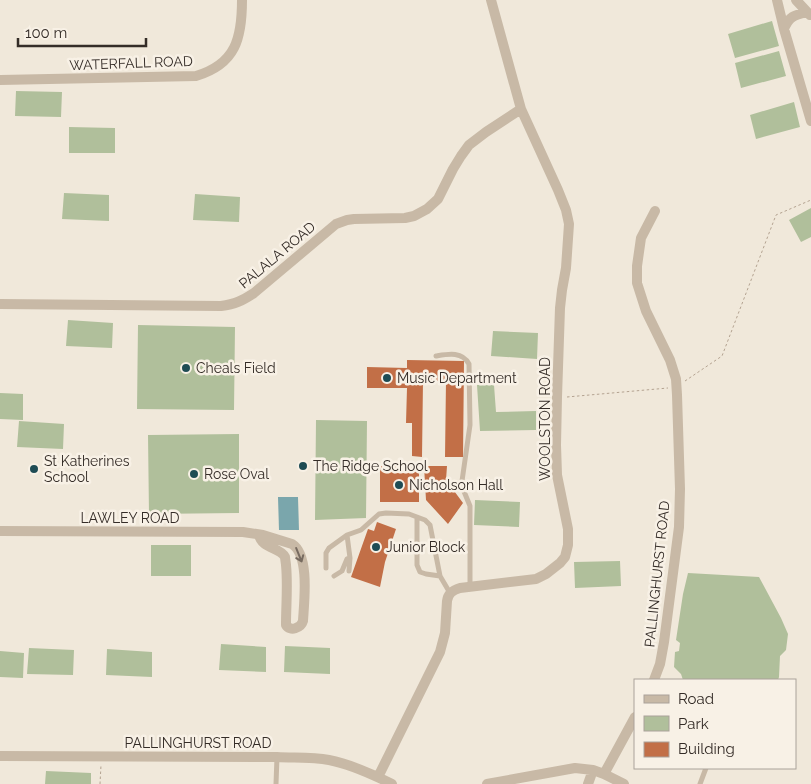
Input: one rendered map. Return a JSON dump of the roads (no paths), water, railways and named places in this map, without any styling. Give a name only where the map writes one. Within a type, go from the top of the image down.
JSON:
[{"type":"street","name":"WATERFALL ROAD","points":[[0,80],[196,76],[219,66],[233,50],[238,40],[242,22],[242,0]]},
{"type":"street","name":"WOOLSTON ROAD","points":[[450,593],[470,586],[536,579],[560,563],[568,550],[568,537],[558,475],[557,397],[560,308],[566,268],[569,224],[558,190],[521,109],[491,0]]},
{"type":"street","points":[[777,0],[811,121]]},
{"type":"street","points":[[796,0],[809,14]]},
{"type":"street","points":[[784,29],[787,22],[794,16],[809,14]]},
{"type":"street","name":"PALALA ROAD","points":[[0,304],[221,306],[243,301],[341,222],[405,218],[414,216],[427,209],[438,199],[453,169],[469,145],[521,109]]},
{"type":"street","name":"PALLINGHURST ROAD","points":[[654,679],[660,664],[664,642],[679,522],[680,489],[676,379],[646,311],[638,283],[637,266],[641,238],[655,211]]},
{"type":"street","name":"LAWLEY ROAD","points":[[0,531],[243,532],[267,536],[292,544],[300,553],[304,575],[303,621],[298,628],[291,629],[286,624],[285,558],[278,551],[263,543],[259,535]]},
{"type":"street","points":[[378,777],[440,652],[445,634],[447,601],[450,593]]},
{"type":"street","points":[[604,774],[634,719]]},
{"type":"street","name":"PALLINGHURST ROAD","points":[[0,756],[277,757],[317,759],[330,760],[392,784]]},
{"type":"street","points":[[487,784],[575,768],[593,770],[624,784]]},
{"type":"street","points":[[588,784],[593,770]]},
{"type":"lane","points":[[436,356],[456,354],[465,358],[469,364],[470,425],[462,481],[470,506],[470,586]]},
{"type":"lane","points":[[326,568],[327,551],[347,535],[361,530],[377,515],[382,513],[409,514],[425,520],[430,525],[440,576],[450,593]]},
{"type":"lane","points":[[417,517],[417,566],[420,572],[440,576]]},
{"type":"lane","points":[[347,535],[350,558],[349,571]]},
{"type":"lane","points":[[334,576],[342,572],[347,559],[350,558]]},
{"type":"lane","points":[[276,784],[277,757]]},
{"type":"lane","points":[[700,784],[706,769]]},
{"type":"water","points":[[278,497],[298,497],[299,530],[279,530]]},
{"type":"place","name":"Cheals Field","points":[[186,368]]},
{"type":"place","name":"Music Department","points":[[387,378]]},
{"type":"place","name":"The Ridge School","points":[[303,466]]},
{"type":"place","name":"St Katherines School","points":[[34,469]]},
{"type":"place","name":"Rose Oval","points":[[194,474]]},
{"type":"place","name":"Nicholson Hall","points":[[399,485]]},
{"type":"place","name":"Junior Block","points":[[376,547]]}]
